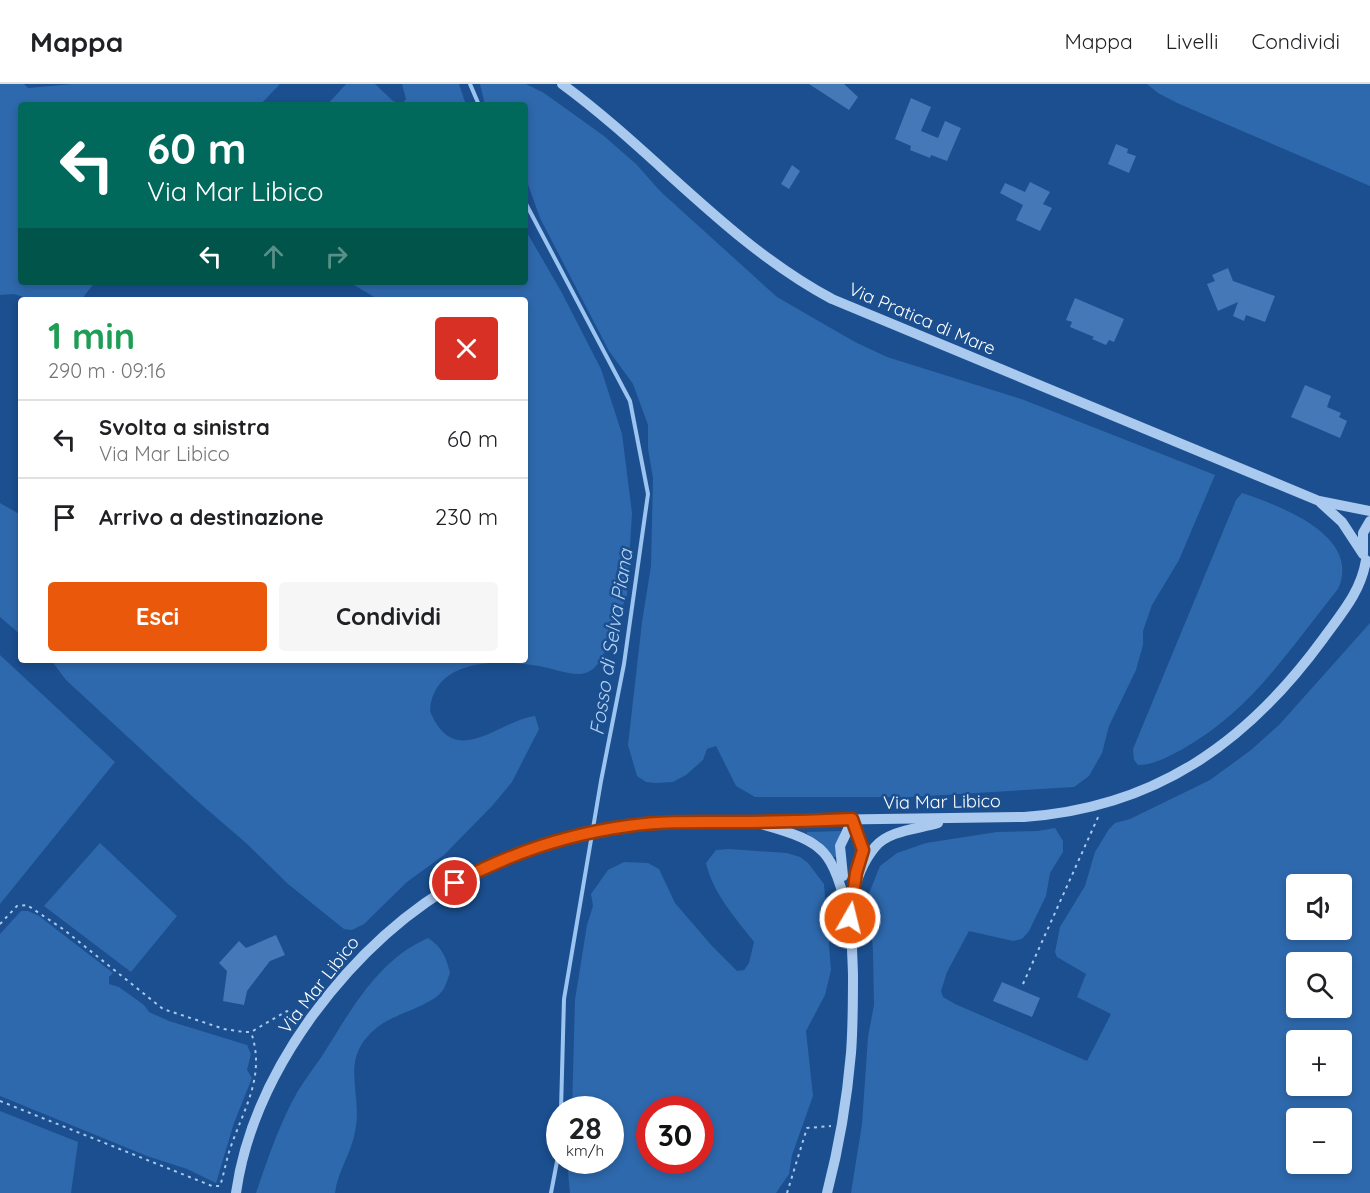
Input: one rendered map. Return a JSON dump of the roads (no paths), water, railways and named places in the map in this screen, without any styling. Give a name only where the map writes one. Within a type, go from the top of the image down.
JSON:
[{"type":"street","name":"Via Pratica di Mare","points":[[562,84],[603,115],[741,238],[813,289],[873,318],[1319,501],[1370,511]]},
{"type":"street","name":"Via Pratica di Mare","points":[[1319,501],[1342,522],[1366,560]]},
{"type":"street","name":"Via Mar Libico","points":[[236,1193],[242,1161],[261,1104],[279,1067],[306,1025],[360,956],[423,903],[455,883],[497,863],[575,836],[612,829],[667,823],[950,819],[1046,815],[1076,811],[1120,799],[1172,776],[1214,751],[1241,730],[1289,683],[1352,598],[1363,577],[1366,560],[1363,534],[1370,521]]},
{"type":"street","name":"Via Mar Libico","points":[[1352,598],[1370,585]]},
{"type":"street","points":[[850,918],[856,873],[863,850],[852,819]]},
{"type":"street","points":[[827,1193],[848,1090],[852,1016],[850,918],[840,860],[840,846],[852,819]]},
{"type":"street","points":[[850,918],[860,873],[867,858],[880,841],[900,832],[950,819]]},
{"type":"street","points":[[753,822],[797,834],[820,848],[838,875],[850,918]]},
{"type":"waterway","name":"Fosso di Selva Piana","points":[[470,84],[478,102]]},
{"type":"waterway","name":"Fosso di Selva Piana","points":[[528,208],[630,401],[648,494],[624,664],[601,781],[564,999],[561,1096]]},
{"type":"waterway","name":"Fosso di Selva Piana","points":[[551,1193],[555,1174]]}]
